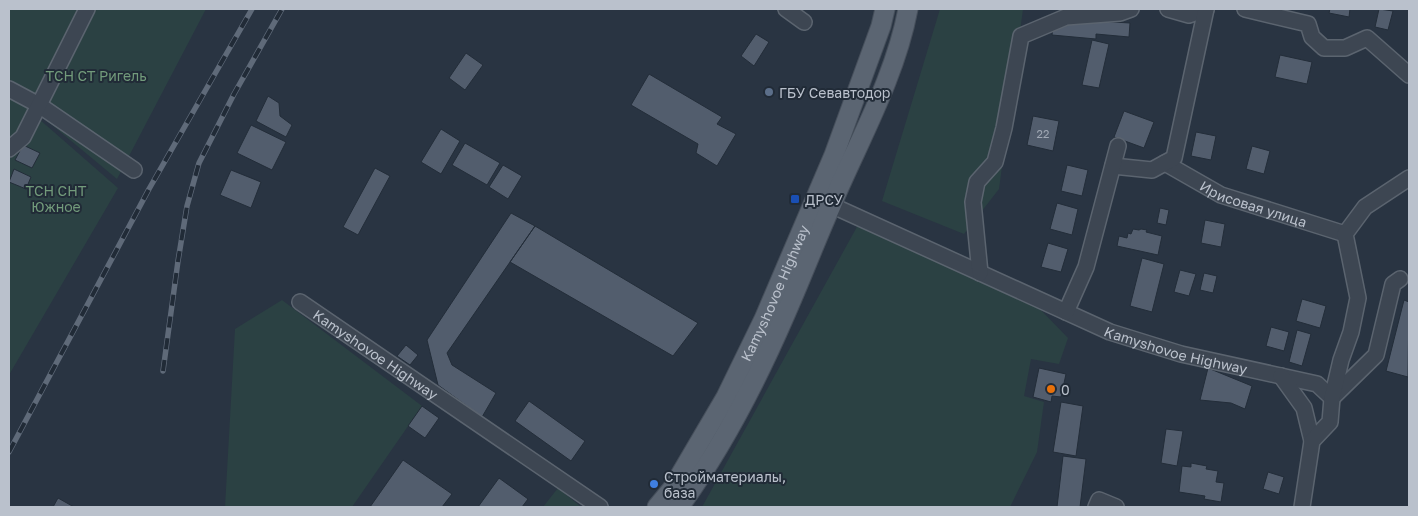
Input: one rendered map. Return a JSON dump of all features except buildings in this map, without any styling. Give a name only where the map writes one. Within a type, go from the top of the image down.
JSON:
[{"type":"main road","name":"Kamyshovoe Highway","points":[[657,507],[672,489],[726,397],[764,320],[834,154],[875,44],[885,9]]},
{"type":"main road","name":"Kamyshovoe Highway","points":[[679,507],[700,478],[741,407],[786,315],[831,205],[852,162],[887,79],[908,9]]},
{"type":"street","points":[[9,149],[23,137],[86,9]]},
{"type":"street","points":[[786,9],[804,22]]},
{"type":"street","points":[[1168,9],[1190,15],[1206,9]]},
{"type":"street","points":[[1113,166],[1152,170],[1174,158],[1206,9]]},
{"type":"street","points":[[1245,9],[1308,24],[1312,37],[1324,48],[1345,48],[1367,38],[1409,75]]},
{"type":"street","points":[[980,273],[973,202],[977,182],[995,162],[1004,128],[1021,36],[1066,17],[1124,10]]},
{"type":"street","points":[[9,89],[38,105],[134,170]]},
{"type":"street","points":[[1066,312],[1086,267],[1118,146]]},
{"type":"street","name":"Ирисовая улица","points":[[1165,164],[1221,195],[1345,234]]},
{"type":"street","points":[[1312,441],[1330,422],[1332,398],[1341,360],[1351,332],[1358,298],[1345,234],[1365,207],[1409,178]]},
{"type":"street","name":"Kamyshovoe Highway","points":[[831,205],[1110,332],[1181,354],[1317,384],[1332,398]]},
{"type":"street","points":[[1332,398],[1376,355],[1393,284],[1400,279]]},
{"type":"street","name":"Kamyshovoe Highway","points":[[300,302],[600,507]]},
{"type":"street","points":[[1281,376],[1304,408],[1312,441],[1302,507]]},
{"type":"street","points":[[1096,507],[1099,500],[1116,507]]},
{"type":"green space","name":"ТСН СТ Ригель","points":[[9,9],[206,9],[117,179],[40,115],[9,140]]},
{"type":"green space","points":[[940,9],[1023,9],[999,189],[964,234],[882,201]]},
{"type":"green space","name":"ТСН СНТ Южное","points":[[39,119],[118,188],[9,375],[9,144]]},
{"type":"green space","points":[[858,225],[1036,305],[1068,338],[1059,364],[1031,359],[1024,396],[1044,402],[1037,452],[1010,507],[702,507]]},
{"type":"green space","points":[[282,300],[422,406],[352,507],[225,507],[235,329]]},
{"type":"green space","points":[[558,488],[581,507],[543,507]]},
{"type":"railway","points":[[9,452],[149,189],[252,9]]},
{"type":"railway","points":[[163,371],[187,206],[199,163],[234,94],[282,9]]},
{"type":"place","name":"ГБУ Севавтодор","points":[[769,92]]},
{"type":"place","name":"ДРСУ","points":[[795,199]]},
{"type":"place","name":"0","points":[[1051,389]]},
{"type":"place","name":"Стройматериалы, база","points":[[654,484]]}]
